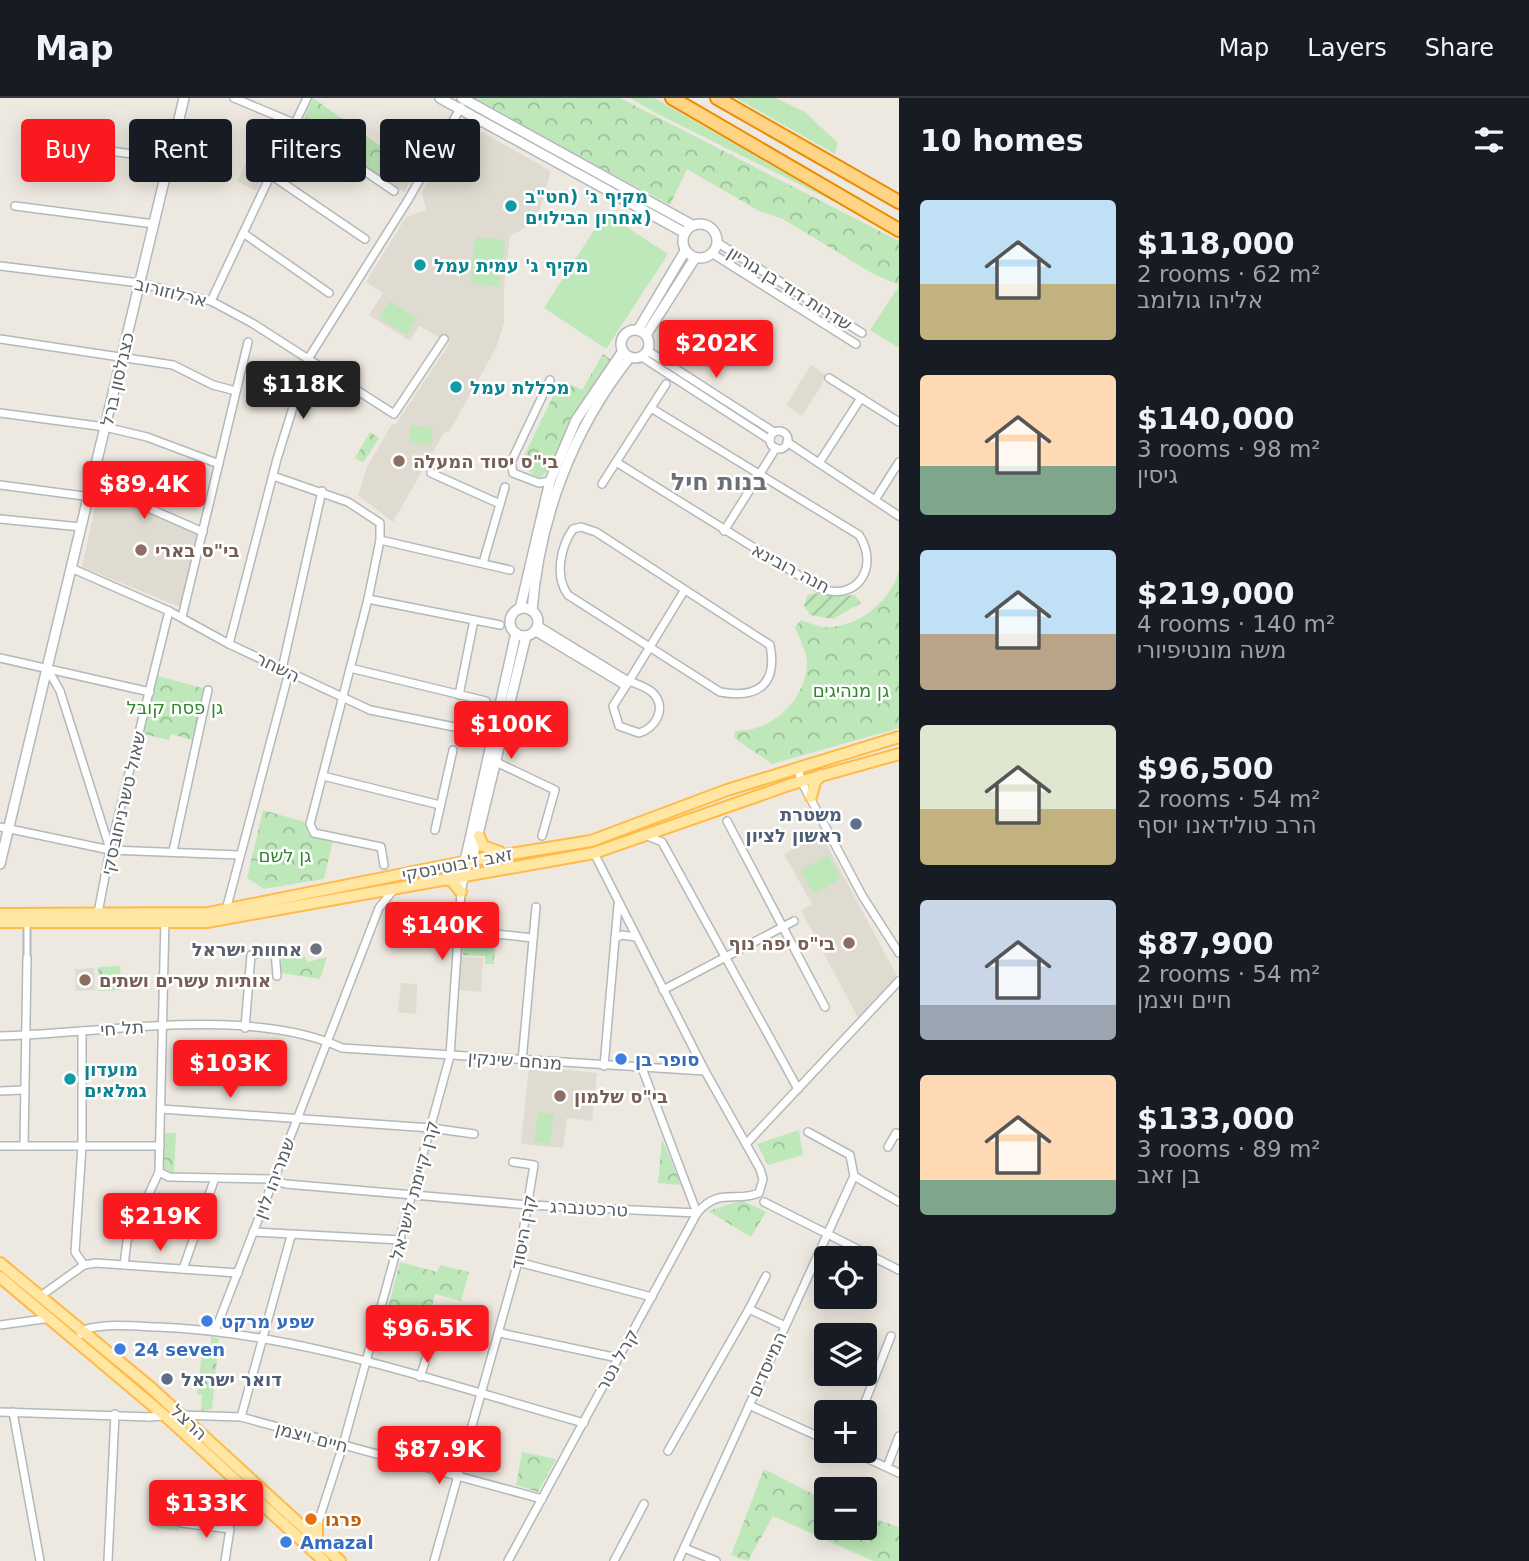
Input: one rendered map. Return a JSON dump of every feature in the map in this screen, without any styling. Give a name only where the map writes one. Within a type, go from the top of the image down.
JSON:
[{"type":"highway","points":[[672,98],[899,230]]},
{"type":"highway","points":[[717,98],[899,202]]},
{"type":"main road","name":"זאב ז'בוטינסקי","points":[[0,922],[165,918],[226,910],[469,860],[591,841],[798,767],[899,737]]},
{"type":"main road","name":"זאב ז'בוטינסקי","points":[[0,914],[98,913],[207,922],[594,853],[803,780],[899,754]]},
{"type":"main road","points":[[811,799],[815,782],[822,775]]},
{"type":"main road","points":[[479,836],[483,846],[492,851],[514,853]]},
{"type":"main road","points":[[441,879],[452,881],[461,892]]},
{"type":"main road","name":"הרצל","points":[[0,1263],[42,1295],[176,1418],[324,1561]]},
{"type":"main road","name":"הרצל","points":[[0,1277],[51,1318],[84,1335],[176,1418],[197,1429],[340,1561]]},
{"type":"main road","points":[[307,1533],[317,1526]]},
{"type":"main road","points":[[317,1526],[317,1541]]},
{"type":"street","name":"כצנלסון ברל","points":[[179,119],[184,98]]},
{"type":"street","points":[[234,98],[284,119]]},
{"type":"street","points":[[296,119],[307,98]]},
{"type":"street","points":[[440,98],[462,102],[692,226]]},
{"type":"street","points":[[462,102],[481,121],[685,233]]},
{"type":"street","points":[[454,119],[462,102]]},
{"type":"street","points":[[366,172],[394,191]]},
{"type":"street","name":"כצנלסון ברל","points":[[0,864],[4,827],[43,686],[164,182]]},
{"type":"street","points":[[211,301],[268,182]]},
{"type":"street","points":[[281,182],[365,239]]},
{"type":"street","points":[[229,644],[277,459],[308,359],[417,182]]},
{"type":"street","points":[[15,206],[154,224]]},
{"type":"street","points":[[626,354],[621,342],[626,334],[642,332],[695,258],[713,254],[718,243],[712,228],[701,224],[692,226],[685,233],[685,251],[642,332]]},
{"type":"street","points":[[243,233],[330,293]]},
{"type":"street","name":"שדרות דוד בן גוריון","points":[[718,243],[862,333]]},
{"type":"street","points":[[685,251],[695,258]]},
{"type":"street","name":"שדרות דוד בן גוריון","points":[[713,254],[856,344]]},
{"type":"street","name":"ארלוזורוב","points":[[0,265],[140,283],[211,301],[252,323],[385,411],[394,414],[444,339]]},
{"type":"street","points":[[642,332],[650,343],[645,354]]},
{"type":"street","points":[[0,339],[173,365],[213,385],[236,391]]},
{"type":"street","points":[[182,617],[248,342]]},
{"type":"street","points":[[626,354],[645,354],[774,432],[786,434],[787,442],[899,516]]},
{"type":"street","points":[[626,354],[576,420],[546,493],[520,609],[510,621],[626,683],[645,688],[656,698],[657,720],[646,731],[634,733],[625,730],[615,720],[613,706],[626,683],[684,591]]},
{"type":"street","points":[[469,860],[479,836],[528,631],[551,506],[585,423],[626,354]]},
{"type":"street","points":[[645,354],[770,440],[776,448]]},
{"type":"street","points":[[829,378],[899,422]]},
{"type":"street","points":[[550,380],[511,462],[513,473],[539,483],[550,481]]},
{"type":"street","points":[[602,484],[666,384]]},
{"type":"street","points":[[819,463],[861,398]]},
{"type":"street","points":[[650,408],[759,475]]},
{"type":"street","points":[[0,413],[105,427],[147,436],[219,464]]},
{"type":"street","points":[[770,440],[774,432]]},
{"type":"street","points":[[776,448],[781,448],[787,442]]},
{"type":"street","points":[[616,462],[724,531],[776,448]]},
{"type":"street","points":[[277,459],[285,479]]},
{"type":"street","points":[[875,500],[899,462]]},
{"type":"street","points":[[431,473],[500,503]]},
{"type":"street","name":"חנה רובינא","points":[[724,531],[831,593],[847,591],[857,585],[866,570],[868,557],[859,535],[759,475]]},
{"type":"street","points":[[273,477],[322,491],[367,511],[380,523],[380,540],[368,599],[310,824],[314,833],[381,847],[384,865]]},
{"type":"street","points":[[539,483],[546,493]]},
{"type":"street","points":[[0,485],[137,503],[203,532]]},
{"type":"street","points":[[483,564],[505,487]]},
{"type":"street","points":[[226,910],[286,671],[322,491]]},
{"type":"street","points":[[0,528],[1,519],[81,527]]},
{"type":"street","points":[[589,528],[770,645],[771,672],[755,692],[745,695],[720,692],[650,647],[568,595],[563,589],[561,571],[568,535],[573,529],[589,528]]},
{"type":"street","points":[[380,540],[510,570]]},
{"type":"street","points":[[474,561],[486,553]]},
{"type":"street","name":"השחר","points":[[71,568],[182,617],[229,644],[370,710],[494,735]]},
{"type":"street","points":[[368,599],[500,625]]},
{"type":"street","points":[[520,609],[531,611]]},
{"type":"street","name":"שאול טשרניחובסקי","points":[[98,913],[110,850],[169,611]]},
{"type":"street","points":[[459,695],[474,620]]},
{"type":"street","points":[[465,874],[494,735],[528,631]]},
{"type":"street","points":[[0,658],[150,692]]},
{"type":"street","points":[[47,668],[60,691],[110,850]]},
{"type":"street","points":[[350,668],[486,701]]},
{"type":"street","points":[[43,686],[48,683],[60,691]]},
{"type":"street","points":[[173,851],[208,690]]},
{"type":"street","points":[[435,830],[453,750]]},
{"type":"street","points":[[496,762],[555,790],[542,836]]},
{"type":"street","points":[[798,767],[811,799],[863,897],[898,949]]},
{"type":"street","points":[[323,776],[440,804]]},
{"type":"street","points":[[727,821],[825,1007]]},
{"type":"street","points":[[662,842],[668,826]]},
{"type":"street","points":[[4,827],[110,850],[239,855]]},
{"type":"street","points":[[645,835],[662,842],[798,1089]]},
{"type":"street","points":[[594,853],[618,905],[746,1144],[899,981]]},
{"type":"street","name":"קרן קיימת לישראל","points":[[317,1526],[343,1445],[450,1056],[461,892],[465,874]]},
{"type":"street","points":[[368,881],[378,891]]},
{"type":"street","name":"שמריהו לוין","points":[[215,1331],[379,908],[395,888]]},
{"type":"street","name":"שמריהו לוין","points":[[378,891],[379,908]]},
{"type":"street","points":[[231,892],[234,900],[245,906]]},
{"type":"street","points":[[604,1066],[618,905]]},
{"type":"street","points":[[522,1060],[536,906]]},
{"type":"street","points":[[124,1265],[127,1241],[159,1172],[165,918]]},
{"type":"street","points":[[663,990],[725,960],[794,921]]},
{"type":"street","points":[[24,1146],[27,922]]},
{"type":"street","points":[[458,930],[533,938]]},
{"type":"street","points":[[615,938],[622,935],[635,937]]},
{"type":"street","points":[[245,1028],[251,955],[275,951],[277,976]]},
{"type":"street","name":"תל חי","points":[[0,1036],[162,1025],[245,1028],[313,1035],[327,1041]]},
{"type":"street","points":[[82,1031],[82,1146],[75,1252],[84,1265]]},
{"type":"street","name":"מנחם שינקין","points":[[327,1041],[342,1048],[705,1071]]},
{"type":"street","points":[[642,1068],[697,1213]]},
{"type":"street","points":[[0,1091],[23,1090]]},
{"type":"street","points":[[161,1109],[431,1128],[474,1134]]},
{"type":"street","points":[[808,1132],[850,1155],[855,1176],[899,1202]]},
{"type":"street","points":[[888,1147],[895,1133],[899,1135]]},
{"type":"street","name":"קרל נטר","points":[[508,1561],[697,1213],[705,1203],[729,1194],[759,1193],[763,1179],[746,1144]]},
{"type":"street","points":[[0,1146],[160,1146]]},
{"type":"street","name":"קרן היסוד","points":[[433,1561],[500,1333],[518,1262],[534,1165],[513,1162]]},
{"type":"street","name":"טרכטנברג","points":[[159,1172],[169,1177],[273,1180],[286,1184],[528,1205],[697,1213]]},
{"type":"street","name":"המייסדים","points":[[678,1561],[855,1176]]},
{"type":"street","points":[[183,1269],[215,1178]]},
{"type":"street","points":[[764,1202],[899,1269]]},
{"type":"street","points":[[253,1232],[401,1240]]},
{"type":"street","points":[[241,1417],[291,1236]]},
{"type":"street","points":[[518,1262],[652,1297]]},
{"type":"street","points":[[42,1295],[84,1265],[238,1273]]},
{"type":"street","points":[[668,1451],[766,1276]]},
{"type":"street","points":[[749,1309],[785,1326]]},
{"type":"street","points":[[0,1325],[51,1318]]},
{"type":"street","points":[[84,1335],[103,1326],[215,1331],[263,1337],[420,1377],[583,1423]]},
{"type":"street","points":[[500,1333],[618,1358]]},
{"type":"street","points":[[420,1377],[434,1335]]},
{"type":"street","points":[[866,1400],[891,1336]]},
{"type":"street","points":[[749,1405],[814,1435]]},
{"type":"street","name":"חיים ויצמן","points":[[0,1412],[176,1418],[241,1417],[542,1499]]},
{"type":"street","points":[[13,1412],[40,1561]]},
{"type":"street","points":[[108,1561],[115,1414]]},
{"type":"street","points":[[197,1429],[196,1422],[203,1416]]},
{"type":"street","points":[[887,1467],[899,1436]]},
{"type":"street","points":[[877,1463],[899,1473]]},
{"type":"street","points":[[614,1561],[644,1504]]},
{"type":"street","points":[[181,1523],[230,1528],[225,1561]]},
{"type":"street","points":[[684,1548],[716,1561]]},
{"type":"shaded area","points":[[480,132],[551,171],[536,222],[510,236],[504,288],[504,323],[496,348],[449,432],[445,431],[393,522],[358,495],[367,467],[392,424],[396,424],[450,343],[419,326],[410,341],[369,315],[383,293],[366,282],[406,217],[426,210],[422,192],[428,182],[480,182]]},
{"type":"shaded area","points":[[246,163],[246,182],[260,182],[256,191],[237,181]]},
{"type":"shaded area","points":[[388,182],[410,182],[404,192]]},
{"type":"shaded area","points":[[811,365],[827,376],[802,416],[786,405]]},
{"type":"shaded area","name":"בי\"ס בארי","points":[[96,503],[135,507],[200,534],[180,607],[82,567]]},
{"type":"shaded area","name":"בי\"ס יפה נוף","points":[[821,834],[897,976],[858,1018],[801,910],[812,904],[784,854]]},
{"type":"shaded area","points":[[461,957],[483,958],[481,992],[459,990]]},
{"type":"shaded area","name":"אותיות עשרים ושתים","points":[[94,968],[95,990],[76,991],[75,969]]},
{"type":"shaded area","points":[[401,983],[417,984],[416,1014],[398,1012]]},
{"type":"shaded area","name":"בי\"ס שלמון","points":[[529,1066],[597,1073],[592,1121],[567,1118],[563,1148],[521,1144]]},
{"type":"green space","points":[[313,98],[342,119],[304,119]]},
{"type":"green space","points":[[471,98],[620,98],[899,241],[899,285],[875,275],[783,219],[759,211],[687,169],[670,205]]},
{"type":"green space","points":[[630,98],[654,98],[845,207],[654,112]]},
{"type":"green space","points":[[736,98],[776,98],[805,112],[838,143],[835,154]]},
{"type":"green space","points":[[366,136],[380,146],[380,176],[366,166]]},
{"type":"green space","points":[[605,213],[668,254],[606,349],[544,308]]},
{"type":"green space","points":[[475,237],[505,240],[499,287],[470,283]]},
{"type":"green space","points":[[899,286],[899,348],[870,330]]},
{"type":"green space","points":[[390,301],[417,318],[407,335],[379,318]]},
{"type":"green space","points":[[603,354],[611,360],[570,419],[552,467],[539,479],[520,464],[561,380],[582,390]]},
{"type":"green space","points":[[411,425],[433,428],[431,445],[409,442]]},
{"type":"green space","points":[[370,432],[379,438],[363,463],[355,458]]},
{"type":"green space","name":"גן מנהיגים","points":[[899,570],[899,728],[772,764],[734,738],[735,731],[749,730],[774,720],[794,701],[801,689],[807,663],[795,627],[801,620],[829,627],[852,622],[882,601]]},
{"type":"green space","points":[[813,593],[855,595],[861,603],[833,619],[810,615],[804,606],[807,596]]},
{"type":"green space","name":"גן פסח קובל","points":[[158,676],[206,689],[192,740],[171,734],[169,740],[143,734]]},
{"type":"green space","name":"גן לשם","points":[[263,810],[305,822],[308,834],[333,841],[324,879],[264,889],[247,878]]},
{"type":"green space","points":[[828,855],[841,879],[814,894],[800,871]]},
{"type":"green space","points":[[464,937],[495,939],[494,964],[485,964],[485,956],[463,955]]},
{"type":"green space","points":[[300,950],[308,962],[327,957],[320,979],[281,973],[282,952]]},
{"type":"green space","points":[[120,966],[121,990],[99,991],[98,967]]},
{"type":"green space","points":[[538,1112],[554,1114],[550,1144],[534,1142]]},
{"type":"green space","points":[[799,1130],[803,1155],[768,1165],[757,1144]]},
{"type":"green space","points":[[165,1133],[176,1133],[174,1173],[166,1171],[164,1166]]},
{"type":"green space","points":[[662,1139],[681,1185],[658,1183]]},
{"type":"green space","points":[[742,1200],[766,1212],[751,1237],[708,1211]]},
{"type":"green space","points":[[400,1262],[437,1272],[440,1265],[469,1272],[461,1301],[435,1294],[427,1326],[386,1315]]},
{"type":"green space","points":[[211,1337],[219,1339],[212,1409],[201,1411],[202,1395],[197,1394],[203,1344],[211,1344]]},
{"type":"green space","points":[[522,1452],[556,1459],[538,1492],[516,1485]]},
{"type":"green space","points":[[764,1469],[814,1495],[814,1534],[773,1516],[748,1561],[731,1555]]},
{"type":"green space","points":[[158,1514],[181,1516],[179,1531],[157,1528]]},
{"type":"green space","points":[[877,1520],[899,1527],[899,1561],[873,1561],[826,1540],[877,1540]]},
{"type":"place","name":"מקיף ג' (חט\"ב אחרון הבילוים)","points":[[511,206]]},
{"type":"place","name":"מקיף ג' עמית עמל","points":[[420,265]]},
{"type":"place","name":"מכללת עמל","points":[[456,387]]},
{"type":"place","name":"בי\"ס יסוד המעלה","points":[[399,461]]},
{"type":"place","name":"בי\"ס בארי","points":[[141,550]]},
{"type":"place","name":"משטרת ראשון לציון","points":[[856,824]]},
{"type":"place","name":"בי\"ס יפה נוף","points":[[849,943]]},
{"type":"place","name":"אחוות ישראל","points":[[316,949]]},
{"type":"place","name":"אותיות עשרים ושתים","points":[[85,980]]},
{"type":"place","name":"סופר בן","points":[[621,1059]]},
{"type":"place","name":"מועדון גמלאים","points":[[70,1079]]},
{"type":"place","name":"בי\"ס שלמון","points":[[560,1096]]},
{"type":"place","name":"שפע מרקט","points":[[207,1321]]},
{"type":"place","name":"24 seven","points":[[120,1349]]},
{"type":"place","name":"דואר ישראל","points":[[167,1379]]},
{"type":"place","name":"פרגו","points":[[311,1519]]},
{"type":"place","name":"Amazal","points":[[286,1542]]},
{"type":"district","name":"בנות חיל","points":[[719,482]]}]
